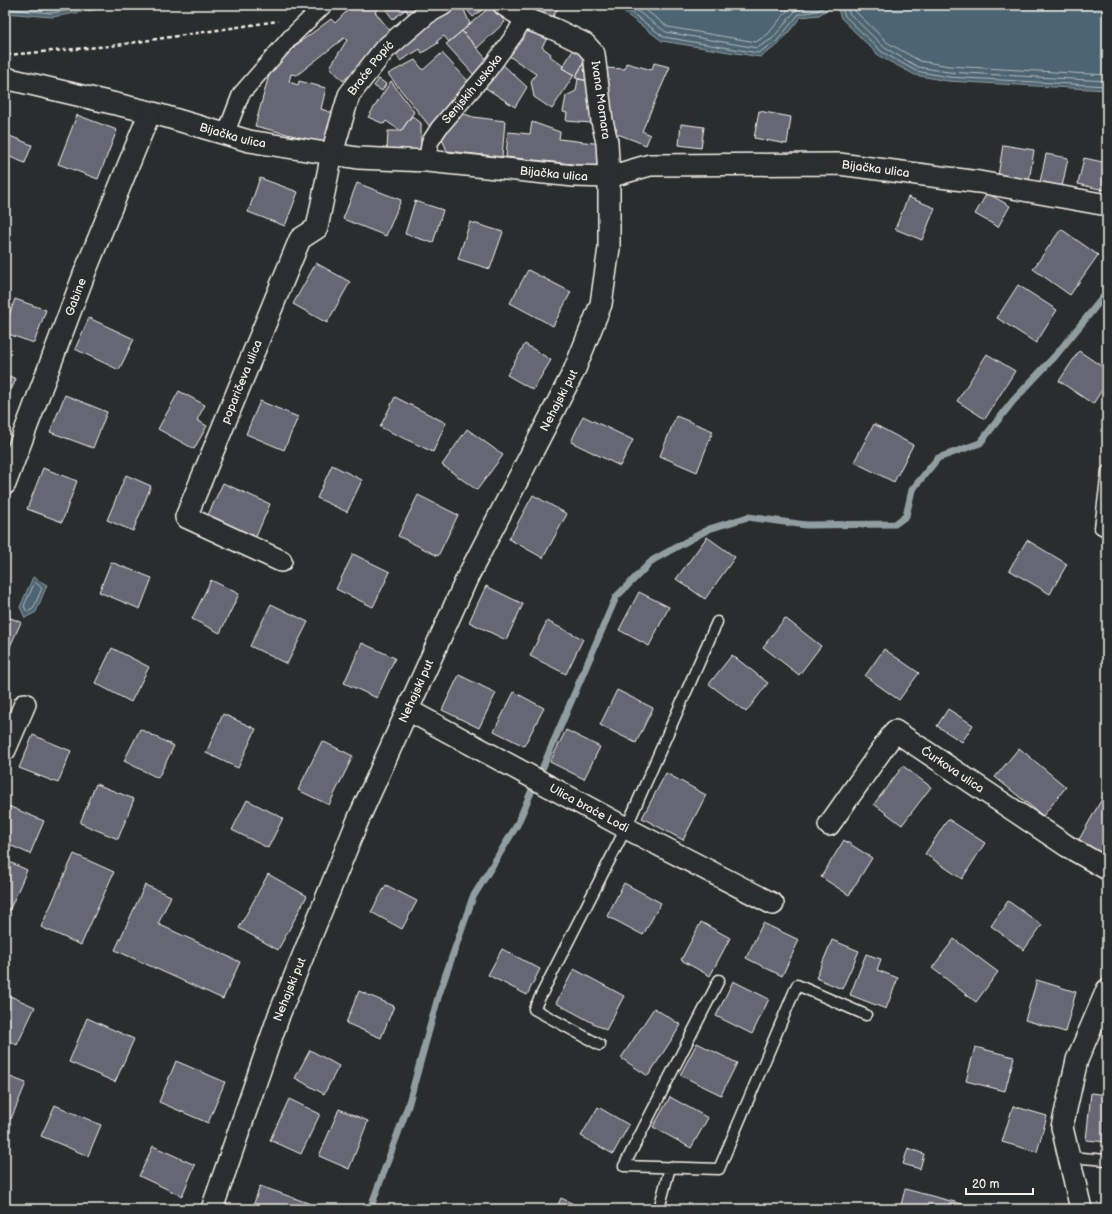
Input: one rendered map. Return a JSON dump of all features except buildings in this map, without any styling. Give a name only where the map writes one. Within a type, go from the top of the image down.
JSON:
[{"type":"street","points":[[226,133],[241,94],[290,38],[324,5]]},
{"type":"street","name":"Braće Popić","points":[[332,153],[349,95],[384,50],[428,13],[442,5]]},
{"type":"street","name":"Ivana Mornara","points":[[504,5],[524,18],[554,29],[586,44],[594,54],[602,121],[607,142],[608,177]]},
{"type":"street","name":"Senjskih uskoka","points":[[427,161],[430,142],[439,128],[488,71],[515,34],[524,18]]},
{"type":"street","name":"Bijačka ulica","points":[[5,78],[150,112],[226,133],[249,141],[358,158],[427,161],[574,176],[608,177],[650,165],[839,164],[979,182],[1107,205]]},
{"type":"street","name":"Gabine","points":[[5,484],[83,280],[150,112]]},
{"type":"street","name":"poparičeva ulica","points":[[281,561],[186,517],[300,239],[317,228],[332,153]]},
{"type":"street","name":"Nehajski put","points":[[212,1209],[279,1015],[358,820],[468,576],[574,371],[601,304],[609,248],[608,177]]},
{"type":"street","points":[[5,750],[25,704]]},
{"type":"street","name":"Ulica braće Lodi","points":[[408,710],[626,828],[773,904]]},
{"type":"street","name":"Ćurkova ulica","points":[[829,825],[895,731],[1067,846],[1107,869]]},
{"type":"street","points":[[1080,1209],[1062,1127],[1075,1068],[1107,990]]},
{"type":"lane","points":[[1107,471],[1100,528],[1107,532]]},
{"type":"lane","points":[[600,1045],[534,1009],[626,828],[717,622]]},
{"type":"lane","points":[[719,980],[624,1166],[719,1169],[797,985],[866,1015]]},
{"type":"lane","points":[[1069,1157],[1107,1160]]},
{"type":"lane","points":[[659,1209],[670,1167]]},
{"type":"path","points":[[5,55],[110,46],[269,24],[284,20]]},
{"type":"water","points":[[5,5],[122,5],[52,17],[5,13]]},
{"type":"water","points":[[614,5],[834,5],[819,15],[801,17],[778,45],[760,57],[662,41]]},
{"type":"water","points":[[836,5],[1107,5],[1107,90],[947,81],[915,75],[879,56],[841,18]]},
{"type":"water","points":[[33,577],[47,585],[36,612],[25,618],[20,607]]},
{"type":"waterway","points":[[542,769],[616,597],[653,560],[709,529],[748,517],[806,525],[895,524],[906,516],[912,490],[938,458],[980,443],[1013,401],[1056,355],[1105,295],[1107,289]]},
{"type":"waterway","points":[[370,1209],[408,1106],[439,994],[473,897],[517,825],[532,790]]}]
